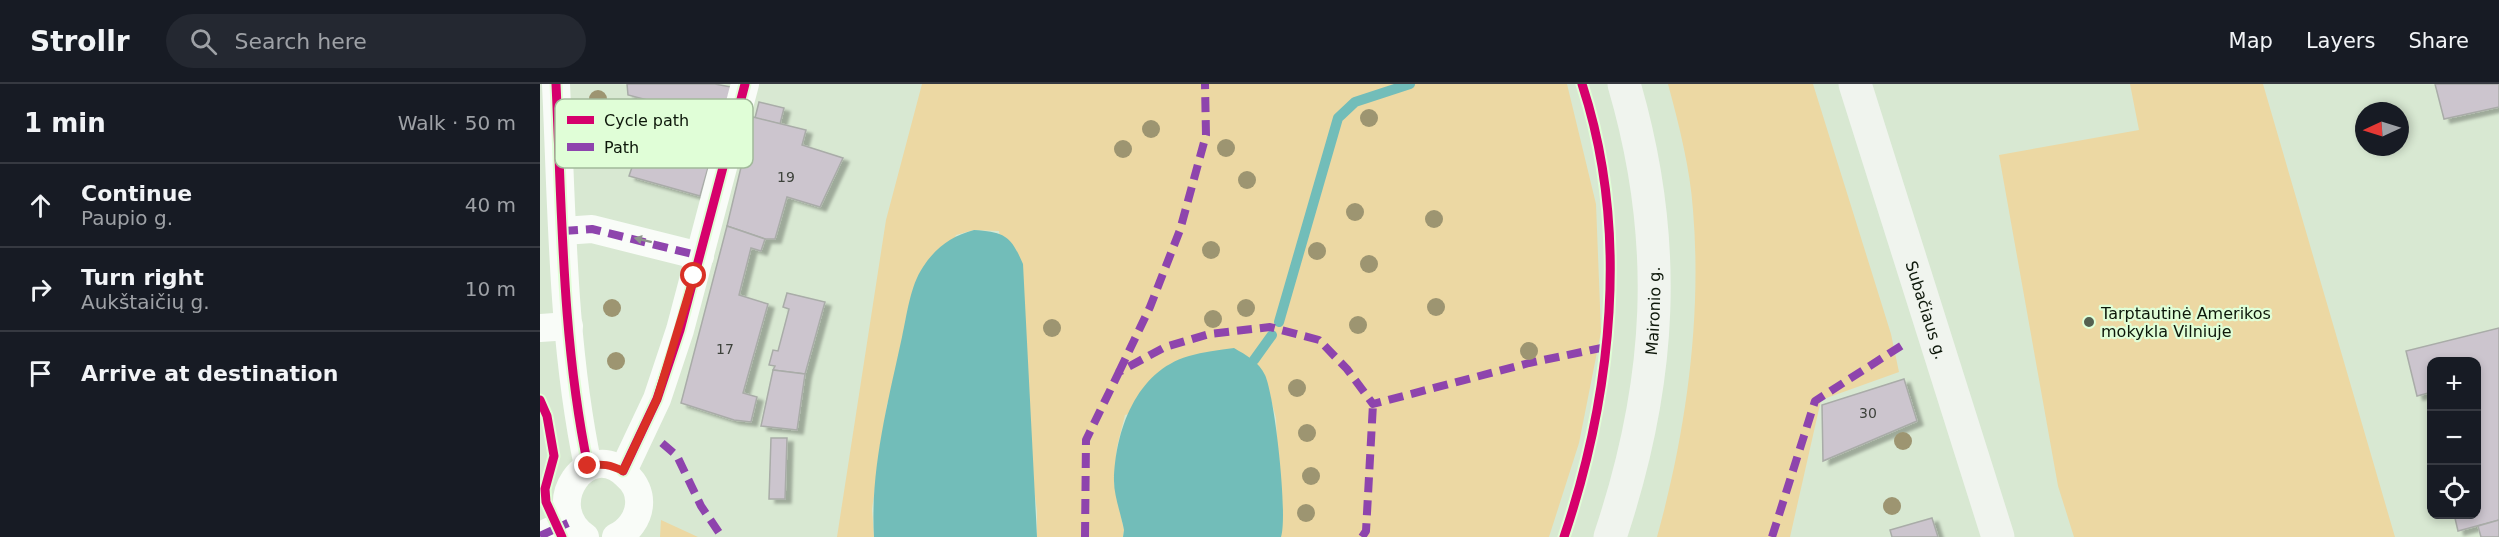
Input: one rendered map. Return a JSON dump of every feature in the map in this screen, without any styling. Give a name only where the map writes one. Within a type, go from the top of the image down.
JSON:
[{"type":"main road","name":"Maironio g.","points":[[1610,537],[1636,449],[1650,378],[1655,313],[1656,254],[1650,197],[1637,129],[1624,84]]},
{"type":"main road","name":"Subačiaus g.","points":[[1855,84],[1998,537]]},
{"type":"street","points":[[556,84],[557,99]]},
{"type":"street","points":[[741,99],[745,84]]},
{"type":"street","points":[[560,168],[569,326],[578,421],[588,466]]},
{"type":"street","points":[[623,471],[657,399],[680,330],[723,168]]},
{"type":"street","points":[[563,231],[592,229],[700,256]]},
{"type":"street","points":[[540,328],[569,326]]},
{"type":"street","points":[[540,536],[576,530],[562,504],[566,485],[579,470],[600,464],[612,465],[632,480],[639,503],[630,526],[616,537]]},
{"type":"shaded area","points":[[922,84],[1567,84],[1596,204],[1601,332],[1579,443],[1549,537],[1281,537],[1276,418],[1264,374],[1125,415],[1117,447],[1114,483],[1124,530],[1123,537],[1037,537],[1037,511],[999,231],[974,230],[956,235],[887,404],[872,509],[874,537],[837,537],[886,220]]},
{"type":"shaded area","points":[[1668,84],[1813,84],[1891,334],[1899,372],[1821,400],[1790,537],[1657,537],[1684,416],[1695,292],[1692,194],[1684,147]]},
{"type":"shaded area","points":[[2130,84],[2263,84],[2395,537],[2074,537],[2058,486],[1999,155],[2139,130]]},
{"type":"shaded area","points":[[661,520],[698,537],[660,537]]},
{"type":"water","points":[[974,230],[993,232],[1006,237],[1015,247],[1023,264],[1037,537],[874,537],[873,512],[877,461],[912,292],[923,267],[939,248],[952,239]]},
{"type":"water","points":[[1234,348],[1259,366],[1269,387],[1282,482],[1281,537],[1123,537],[1124,530],[1114,487],[1115,462],[1124,423],[1132,405],[1155,375],[1171,364],[1189,356]]},
{"type":"building","points":[[627,84],[715,84],[731,87],[728,99],[643,99],[628,95]]},
{"type":"building","points":[[2435,84],[2499,84],[2499,107],[2444,119]]},
{"type":"building","points":[[759,102],[784,108],[780,124],[755,118]]},
{"type":"building","points":[[753,117],[806,130],[802,145],[843,158],[820,207],[787,197],[775,239],[765,239],[727,226],[741,168],[753,168]]},
{"type":"building","points":[[632,168],[708,168],[700,196],[629,176]]},
{"type":"building","points":[[727,226],[765,239],[761,251],[751,248],[739,295],[768,304],[743,393],[757,397],[751,422],[734,420],[681,403]]},
{"type":"building","points":[[787,293],[825,302],[805,374],[773,370],[775,366],[769,365],[773,350],[778,351],[789,309],[783,307]]},
{"type":"building","points":[[2499,328],[2499,520],[2458,531],[2455,519],[2481,519],[2481,357],[2427,357],[2427,393],[2417,396],[2406,351]]},
{"type":"building","points":[[773,370],[805,374],[797,430],[761,426]]},
{"type":"building","points":[[1904,379],[1917,421],[1823,461],[1822,405]]},
{"type":"building","points":[[771,438],[787,438],[785,499],[769,499]]},
{"type":"building","points":[[1932,518],[1938,537],[1892,537],[1890,530]]},
{"type":"building","points":[[2499,520],[2499,537],[2481,537],[2478,526]]},
{"type":"waterway","points":[[1279,322],[1338,118],[1355,102],[1410,84]]},
{"type":"waterway","points":[[1254,360],[1272,335]]},
{"type":"marked path","points":[[1119,372],[1150,307],[1180,230],[1206,135],[1205,84]]},
{"type":"marked path","points":[[563,231],[592,229],[700,256]]},
{"type":"marked path","points":[[1085,537],[1086,440],[1119,372],[1165,347],[1209,334],[1270,327],[1319,340],[1347,369],[1373,404],[1529,363],[1606,347]]},
{"type":"marked path","points":[[1772,537],[1815,401],[1904,344]]},
{"type":"marked path","points":[[1362,537],[1366,531],[1373,404]]},
{"type":"marked path","points":[[662,443],[677,456],[701,506],[722,537]]},
{"type":"marked path","points":[[540,536],[568,523]]},
{"type":"cycle path","points":[[556,84],[557,99]]},
{"type":"cycle path","points":[[741,99],[745,84]]},
{"type":"cycle path","points":[[1564,537],[1581,482],[1594,426],[1609,312],[1610,254],[1606,196],[1597,140],[1582,84]]},
{"type":"cycle path","points":[[560,168],[568,324],[579,419],[588,466]]},
{"type":"cycle path","points":[[623,471],[657,399],[680,330],[723,168]]},
{"type":"cycle path","points":[[540,400],[547,416],[554,456],[545,489],[546,502],[562,537]]},
{"type":"place","name":"Tarptautinė Amerikos mokykla Vilniuje","points":[[2089,322]]},
{"type":"route","points":[[588,466],[612,465],[623,471],[657,399],[680,330],[694,276]]}]
